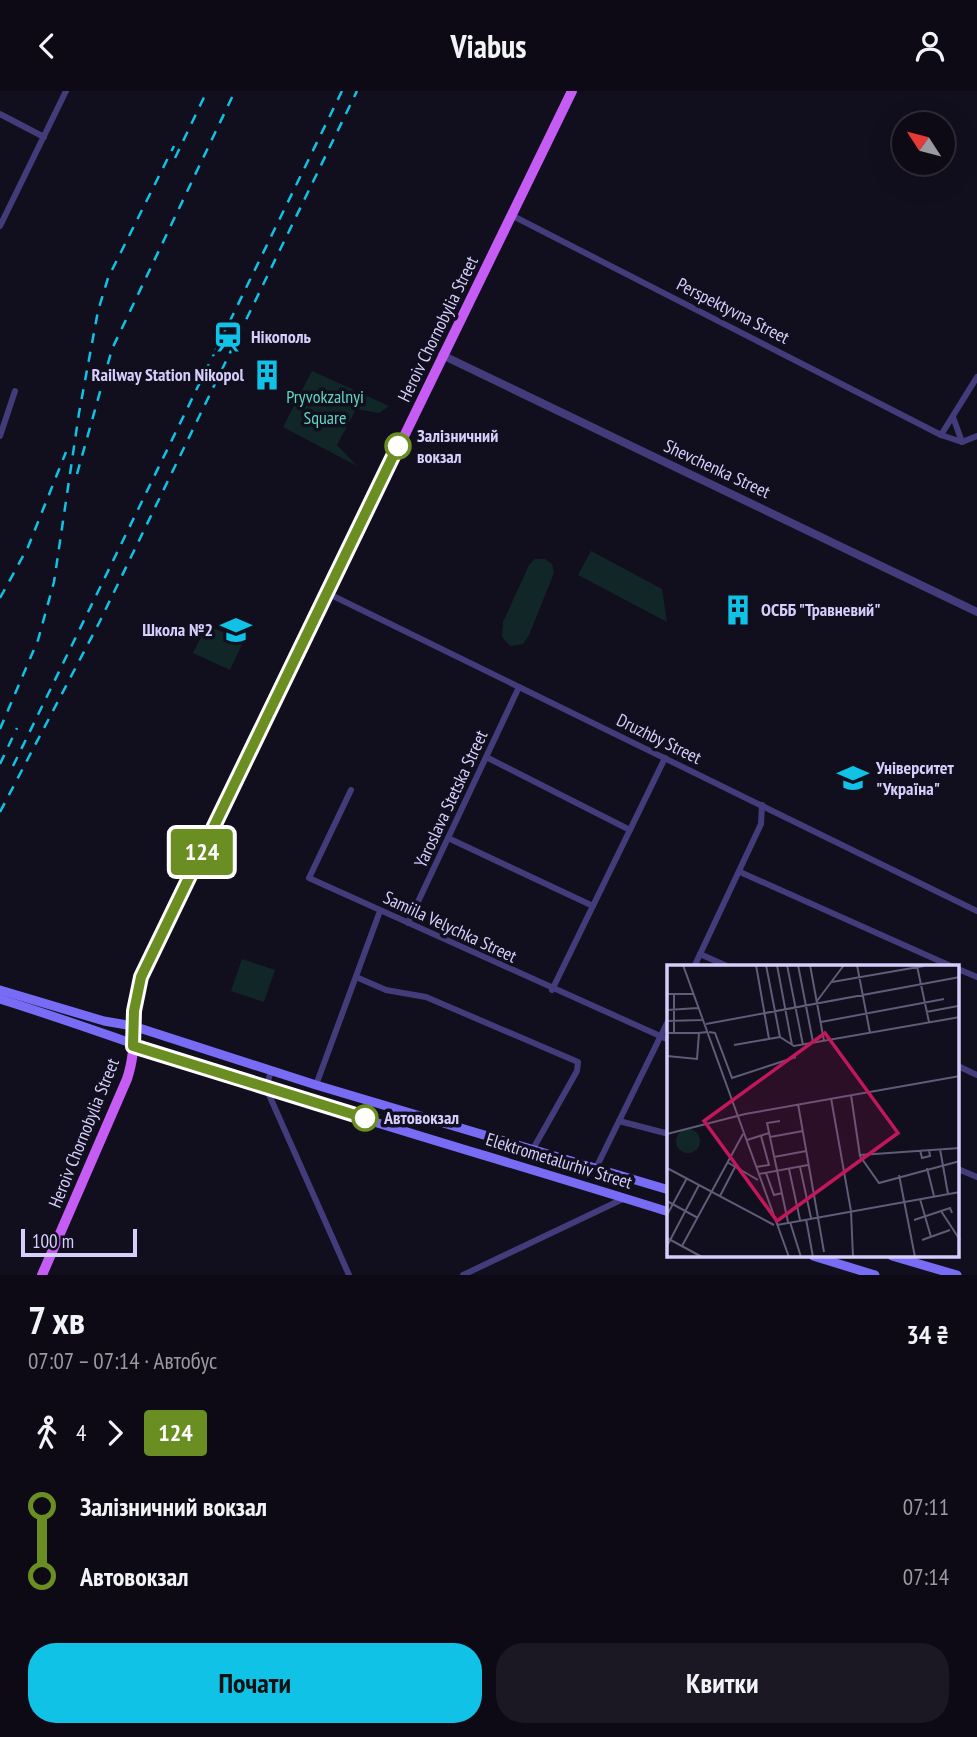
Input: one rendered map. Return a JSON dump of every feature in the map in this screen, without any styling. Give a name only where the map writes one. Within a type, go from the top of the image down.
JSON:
[{"type":"main road","name":"Heroiv Chornobylia Street","points":[[42,1275],[127,1079],[141,977],[572,91]]},
{"type":"main road","name":"Elektrometalurhiv Street","points":[[0,990],[104,1021],[133,1026],[316,1085],[667,1189]]},
{"type":"main road","name":"Elektrometalurhiv Street","points":[[0,999],[101,1030],[133,1046],[667,1211]]},
{"type":"main road","points":[[816,1257],[875,1275]]},
{"type":"main road","points":[[895,1257],[957,1275]]},
{"type":"street","points":[[0,226],[2,215],[66,91]]},
{"type":"street","points":[[0,114],[44,137]]},
{"type":"street","name":"Perspektyvna Street","points":[[511,215],[941,435],[962,442]]},
{"type":"street","name":"Shevchenka Street","points":[[442,355],[977,612]]},
{"type":"street","points":[[941,435],[977,377]]},
{"type":"street","points":[[0,436],[15,391]]},
{"type":"street","points":[[953,417],[962,442],[977,436]]},
{"type":"street","name":"Druzhby Street","points":[[327,593],[977,911]]},
{"type":"street","name":"Yaroslava Stetska Street","points":[[408,923],[519,687]]},
{"type":"street","points":[[486,757],[630,830]]},
{"type":"street","points":[[552,990],[665,758]]},
{"type":"street","name":"Samiila Velychka Street","points":[[351,790],[309,878],[552,990],[667,1039]]},
{"type":"street","points":[[695,965],[761,824],[762,805]]},
{"type":"street","points":[[448,838],[593,906]]},
{"type":"street","points":[[740,872],[949,965]]},
{"type":"street","points":[[316,1085],[380,911]]},
{"type":"street","points":[[700,954],[725,965]]},
{"type":"street","points":[[960,970],[977,977]]},
{"type":"street","points":[[356,977],[386,990],[426,997],[578,1062],[577,1071],[533,1149]]},
{"type":"street","points":[[596,1168],[667,1023]]},
{"type":"street","points":[[960,1067],[977,1075]]},
{"type":"street","points":[[271,1071],[266,1088],[349,1275]]},
{"type":"street","points":[[619,1121],[667,1134]]},
{"type":"street","points":[[960,1170],[977,1177]]},
{"type":"street","points":[[463,1275],[625,1198]]},
{"type":"green space","name":"Pryvokzalnyi Square","points":[[312,371],[389,406],[379,413],[356,409],[337,445],[357,466],[283,427]]},
{"type":"green space","points":[[591,551],[662,589],[667,622],[578,575]]},
{"type":"green space","points":[[535,559],[545,559],[552,564],[554,573],[529,635],[523,644],[510,646],[502,637],[503,622],[529,565]]},
{"type":"green space","points":[[207,625],[243,642],[230,670],[193,653]]},
{"type":"green space","points":[[242,959],[275,970],[264,1002],[231,991]]},
{"type":"railway","points":[[175,158],[207,91]]},
{"type":"railway","points":[[77,474],[112,349],[235,91]]},
{"type":"railway","points":[[13,766],[342,91]]},
{"type":"railway","points":[[0,812],[99,623],[357,91]]},
{"type":"railway","points":[[0,729],[38,640],[54,582],[79,413],[98,311],[108,278],[174,146]]},
{"type":"railway","points":[[0,598],[28,547],[66,452]]},
{"type":"railway","points":[[0,764],[17,728]]},
{"type":"bus line","name":"124","points":[[365,1118],[133,1046],[133,1026],[141,977],[398,446]]},
{"type":"place","name":"Нікополь","points":[[228,337]]},
{"type":"place","name":"Railway Station Nikopol","points":[[267,375]]},
{"type":"place","name":"Залізничний вокзал","points":[[398,446]]},
{"type":"place","name":"ОСББ \"Травневий\"","points":[[738,610]]},
{"type":"place","name":"Школа №2","points":[[236,630]]},
{"type":"place","name":"Університет \"Україна\"","points":[[853,778]]},
{"type":"place","name":"Автовокзал","points":[[365,1118]]}]
